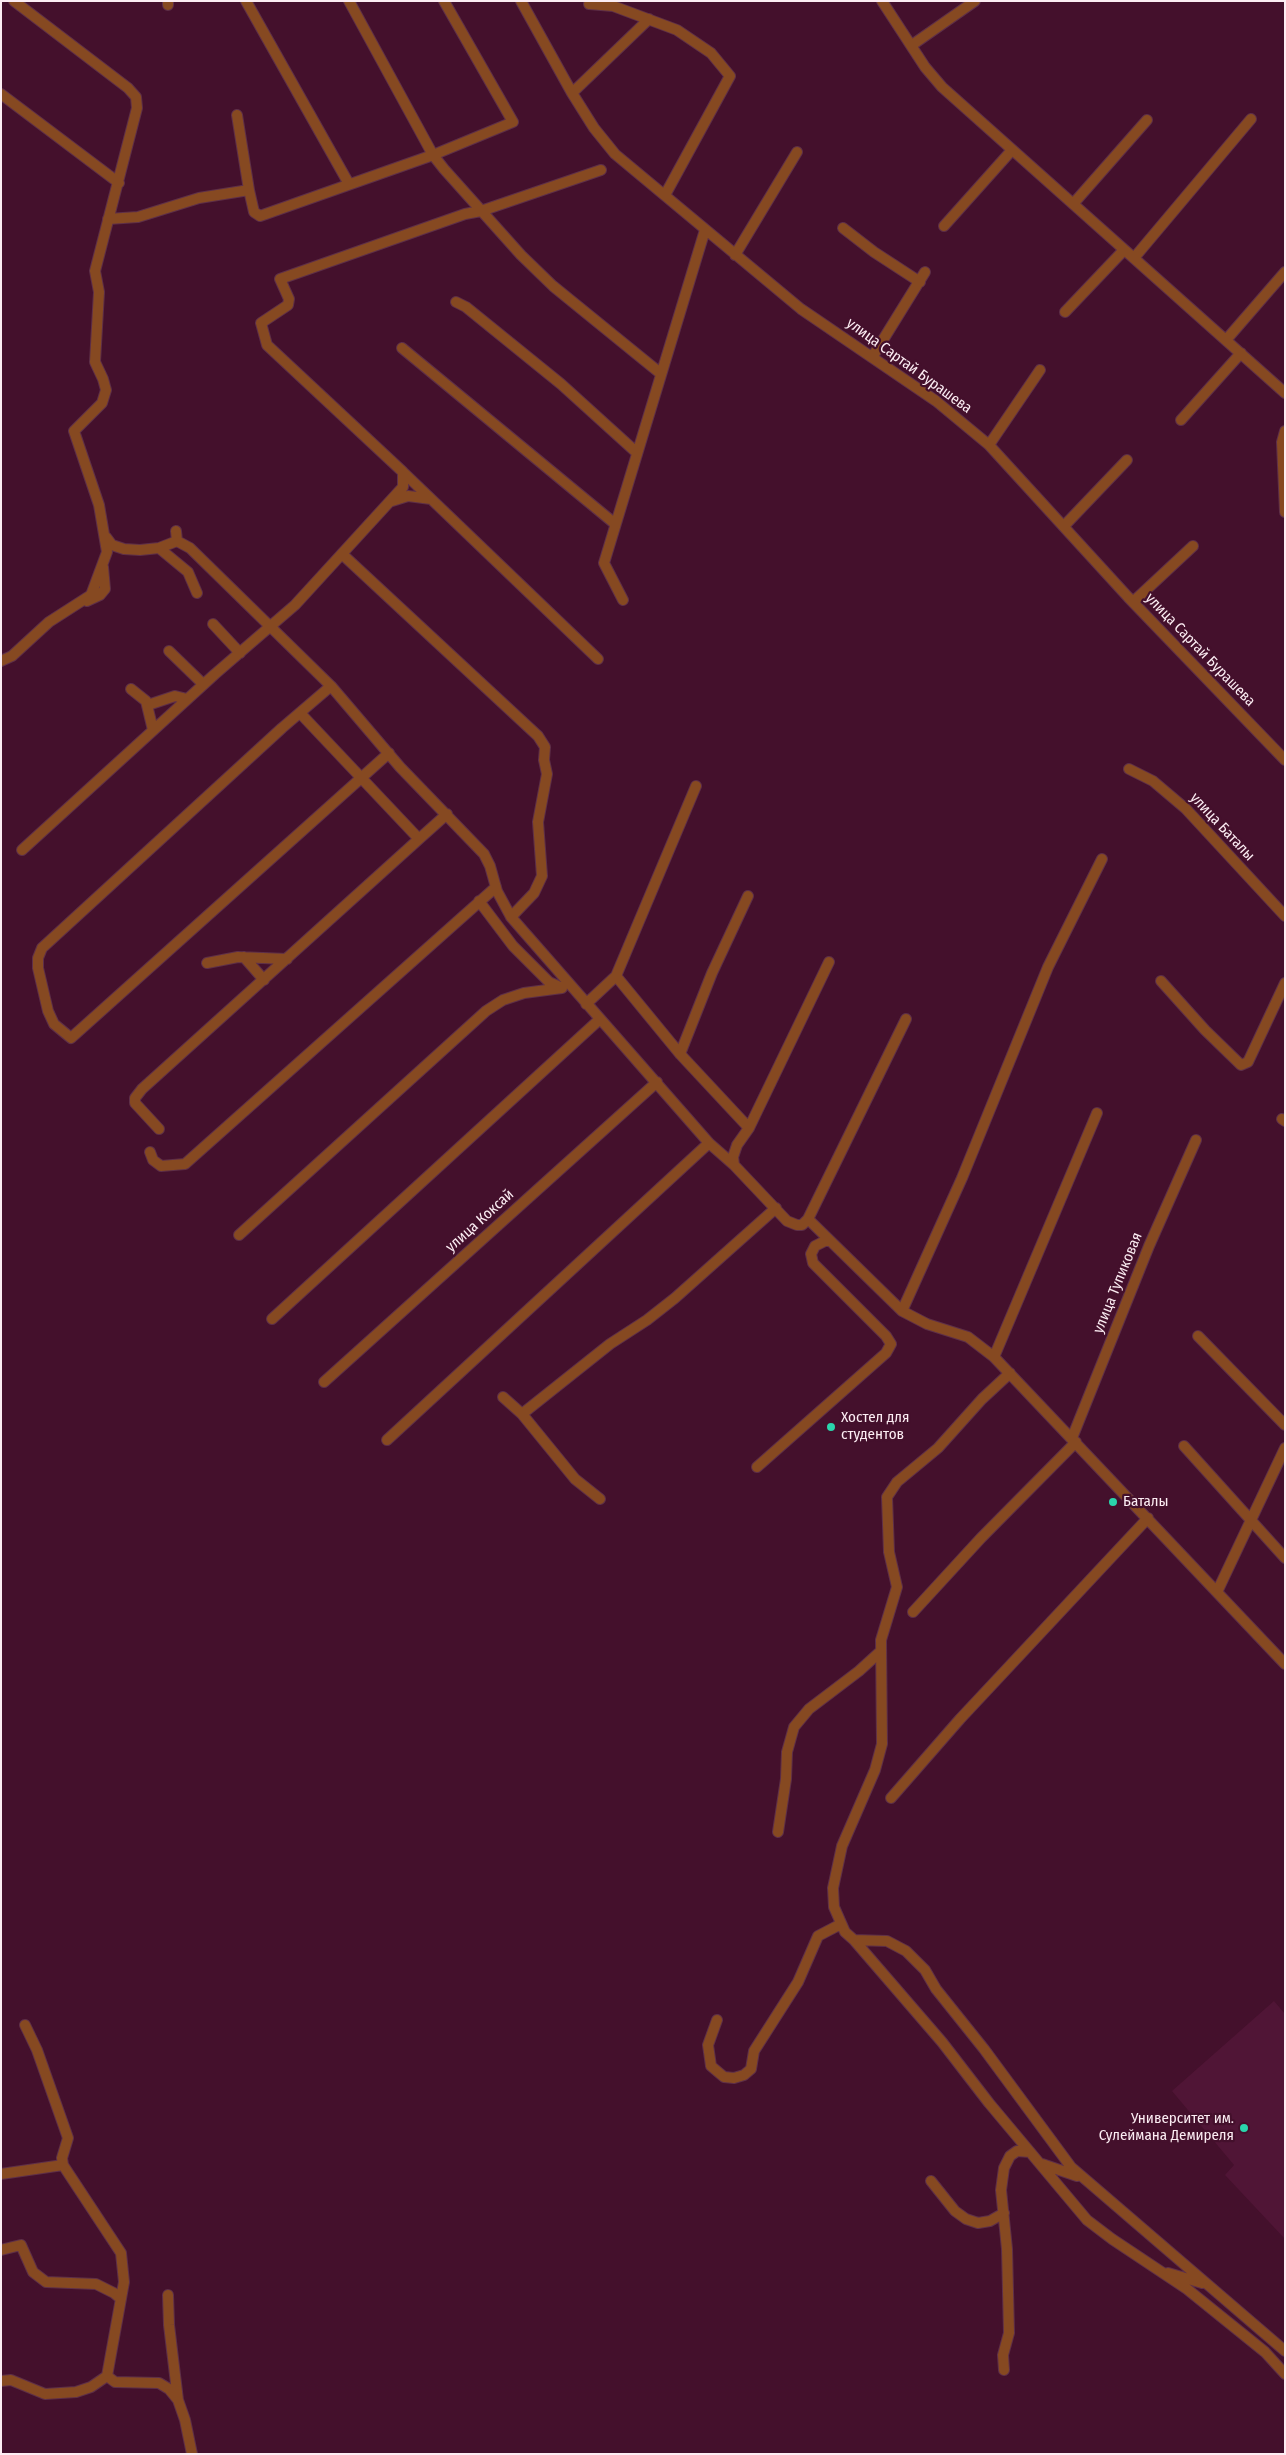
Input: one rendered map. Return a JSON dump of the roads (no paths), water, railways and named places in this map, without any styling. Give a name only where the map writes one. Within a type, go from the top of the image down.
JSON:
[{"type":"street","points":[[1,661],[12,656],[49,622],[85,601],[91,595],[107,552],[106,537],[99,505],[74,431],[102,403],[106,390],[95,362],[99,292],[95,271],[137,108],[136,97],[128,88],[14,1]]},
{"type":"street","points":[[246,1],[349,184]]},
{"type":"street","points":[[349,1],[433,155],[481,211],[553,286],[660,373]]},
{"type":"street","points":[[237,115],[254,212],[260,216],[433,155],[513,122],[444,1]]},
{"type":"street","name":"улица Сартай Бурашева","points":[[521,1],[572,93],[594,128],[614,154],[666,195],[734,255],[801,309],[873,356],[936,401],[989,445],[1133,602],[1285,760]]},
{"type":"street","points":[[882,1],[925,67],[942,88],[1285,393]]},
{"type":"street","points":[[912,45],[976,1]]},
{"type":"street","points":[[589,4],[613,6],[649,19],[692,39],[711,54],[730,76],[666,195]]},
{"type":"street","points":[[572,93],[649,19]]},
{"type":"street","points":[[1,94],[119,183]]},
{"type":"street","points":[[1134,258],[1252,119]]},
{"type":"street","points":[[1073,204],[1147,120]]},
{"type":"street","points":[[944,226],[1012,150]]},
{"type":"street","points":[[734,255],[797,152]]},
{"type":"street","points":[[598,659],[268,345],[260,323],[288,305],[289,299],[280,280],[465,214],[481,211],[601,170]]},
{"type":"street","points":[[108,219],[138,217],[199,198],[249,190]]},
{"type":"street","points":[[843,228],[874,252],[922,277],[873,356]]},
{"type":"street","points":[[623,600],[604,563],[614,523],[705,230]]},
{"type":"street","points":[[1066,312],[1124,250]]},
{"type":"street","points":[[1226,340],[1285,272]]},
{"type":"street","points":[[456,302],[466,306],[561,384],[636,452]]},
{"type":"street","points":[[402,348],[614,523]]},
{"type":"street","points":[[1181,420],[1241,353]]},
{"type":"street","points":[[989,445],[1040,370]]},
{"type":"street","points":[[1285,431],[1282,442],[1285,512]]},
{"type":"street","points":[[1064,526],[1127,460]]},
{"type":"street","points":[[22,850],[203,684],[295,605],[403,488],[403,472]]},
{"type":"street","points":[[391,502],[408,496],[432,499]]},
{"type":"street","points":[[106,537],[112,545],[118,548],[140,550],[159,548],[176,536],[331,686],[389,753],[484,854],[496,887],[511,916],[568,988],[600,1019],[710,1143],[734,1165],[787,1221],[802,1225],[808,1219],[906,1019]]},
{"type":"street","points":[[1133,602],[1193,546]]},
{"type":"street","points":[[159,548],[188,572],[197,593]]},
{"type":"street","points":[[342,554],[387,594],[455,662],[538,736],[545,747],[544,760],[547,774],[538,822],[542,876],[534,893],[511,916]]},
{"type":"street","points":[[213,624],[240,653]]},
{"type":"street","points":[[169,651],[203,684]]},
{"type":"street","points":[[331,686],[42,948],[38,958],[38,968],[48,1011],[54,1024],[71,1038],[389,753]]},
{"type":"street","points":[[131,689],[148,705],[152,730]]},
{"type":"street","points":[[148,705],[175,696],[187,699]]},
{"type":"street","points":[[300,713],[419,839]]},
{"type":"street","name":"улица Баталы","points":[[1128,769],[1153,781],[1186,809],[1285,916]]},
{"type":"street","points":[[586,1004],[616,976],[696,786]]},
{"type":"street","points":[[159,1128],[135,1103],[135,1098],[142,1089],[447,814]]},
{"type":"street","points":[[902,1311],[962,1178],[1048,967],[1102,859]]},
{"type":"street","points":[[150,1152],[153,1160],[161,1166],[185,1164],[193,1158],[496,887]]},
{"type":"street","points":[[680,1054],[712,973],[748,896]]},
{"type":"street","points":[[479,902],[513,946],[549,982],[568,988]]},
{"type":"street","points":[[207,963],[244,957],[287,959]]},
{"type":"street","points":[[244,957],[264,980]]},
{"type":"street","points":[[734,1165],[733,1157],[737,1145],[748,1128],[829,962]]},
{"type":"street","points":[[616,976],[680,1054],[748,1128]]},
{"type":"street","points":[[1161,981],[1241,1065],[1248,1062],[1285,983]]},
{"type":"street","points":[[239,1235],[367,1117],[403,1089],[486,1011],[504,1000],[524,993],[568,988]]},
{"type":"street","points":[[272,1319],[600,1019]]},
{"type":"street","name":"улица Коксай","points":[[324,1382],[657,1082]]},
{"type":"street","points":[[994,1357],[1097,1113]]},
{"type":"street","name":"улица Тупиковая","points":[[1074,1440],[1149,1246],[1196,1140]]},
{"type":"street","points":[[387,1440],[710,1143]]},
{"type":"street","points":[[522,1414],[610,1344],[647,1320],[675,1298],[776,1208]]},
{"type":"street","points":[[808,1219],[902,1311],[926,1324],[968,1337],[994,1357],[1285,1664]]},
{"type":"street","points":[[757,1467],[886,1353],[891,1344],[886,1336],[813,1263],[811,1254],[815,1246],[830,1240]]},
{"type":"street","points":[[1198,1336],[1285,1425]]},
{"type":"street","points":[[1010,1373],[982,1399],[938,1448],[897,1482],[887,1497],[889,1552],[897,1586],[881,1640],[882,1744],[875,1770],[842,1846],[833,1888],[834,1907],[845,1932],[942,2042],[1030,2152],[1088,2220],[1112,2239],[1162,2272],[1266,2352],[1285,2374]]},
{"type":"street","points":[[503,1397],[522,1414],[575,1479],[600,1499]]},
{"type":"street","points":[[913,1612],[1074,1440]]},
{"type":"street","points":[[1184,1446],[1285,1558]]},
{"type":"street","points":[[1218,1592],[1285,1448]]},
{"type":"street","points":[[891,1798],[960,1719],[1148,1518]]},
{"type":"street","points":[[778,1832],[786,1779],[787,1752],[794,1727],[809,1709],[846,1682],[881,1651]]},
{"type":"street","points":[[717,2020],[708,2045],[710,2066],[724,2077],[734,2078],[744,2075],[751,2069],[754,2052],[798,1982],[818,1936],[842,1924]]},
{"type":"street","points":[[854,1940],[886,1942],[906,1950],[925,1970],[950,2008],[984,2049],[1071,2167],[1285,2351]]},
{"type":"street","points":[[1,2381],[11,2380],[45,2394],[76,2392],[91,2387],[107,2376],[121,2299],[124,2267],[121,2253],[63,2165],[62,2158],[68,2138],[37,2050],[25,2025]]},
{"type":"street","points":[[1004,2370],[1003,2355],[1009,2333],[1004,2213],[1001,2190],[1004,2168],[1010,2156],[1017,2151],[1030,2152]]},
{"type":"street","points":[[1041,2164],[1082,2178]]},
{"type":"street","points":[[1,2174],[63,2165]]},
{"type":"street","points":[[931,2181],[955,2212],[966,2219],[978,2223],[990,2221],[1004,2213]]},
{"type":"street","points":[[1,2250],[21,2245],[33,2272],[46,2282],[96,2284],[114,2293],[121,2299]]},
{"type":"street","points":[[1162,2272],[1207,2285]]},
{"type":"street","points":[[168,2294],[169,2325],[178,2400],[185,2420],[192,2454]]},
{"type":"street","points":[[107,2376],[115,2382],[159,2383],[168,2389],[178,2400]]},
{"type":"place","name":"Хостел для студентов","points":[[831,1427]]},
{"type":"place","name":"Баталы","points":[[1113,1502]]},
{"type":"place","name":"Университет им. Сулеймана Демиреля","points":[[1244,2128]]}]
